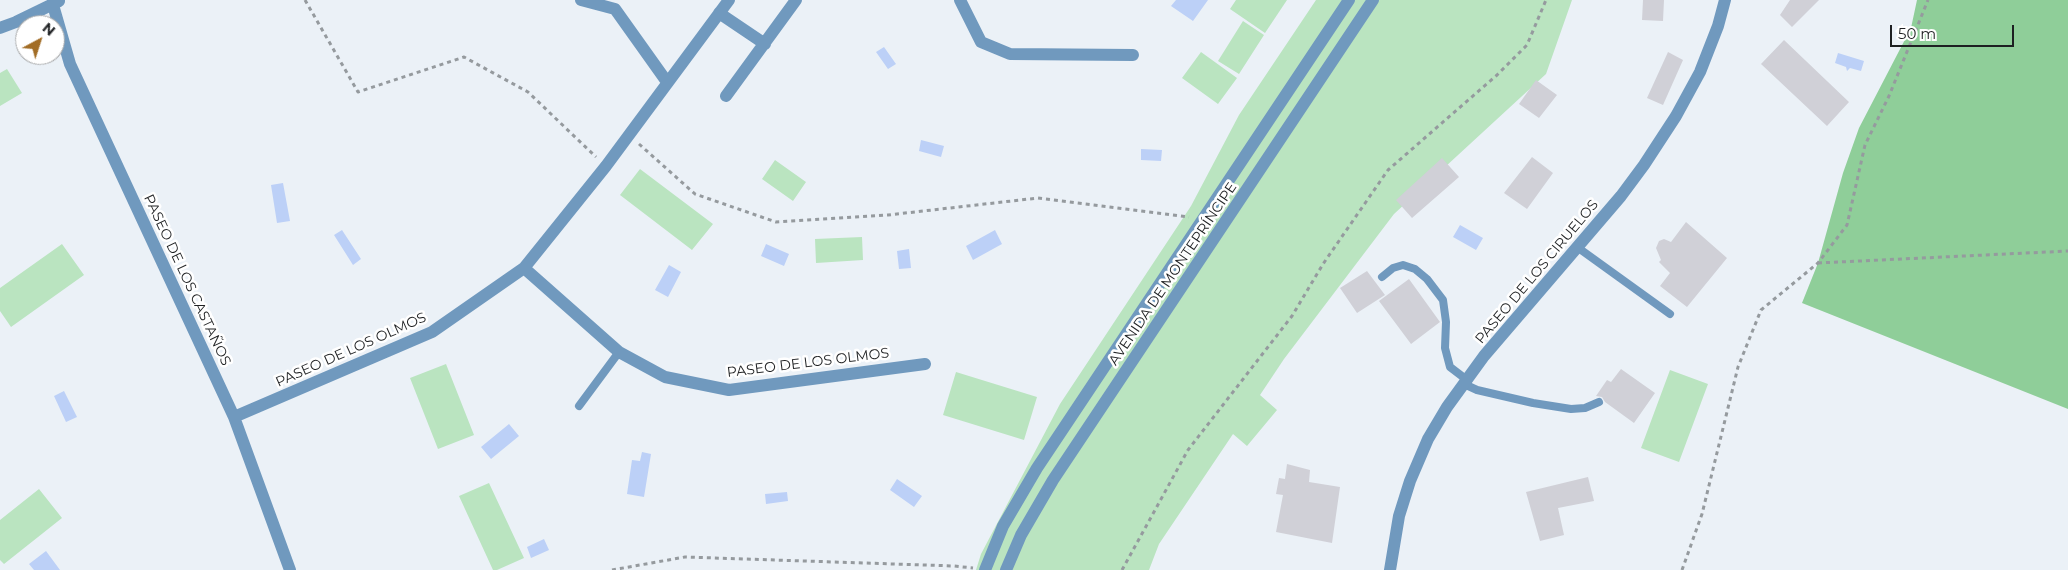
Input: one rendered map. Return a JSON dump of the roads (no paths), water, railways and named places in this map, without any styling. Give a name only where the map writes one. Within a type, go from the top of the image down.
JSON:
[{"type":"street","points":[[581,0],[615,9],[667,82]]},
{"type":"street","name":"PASEO DE LOS OLMOS","points":[[234,417],[432,332],[524,268],[606,166],[729,0]]},
{"type":"street","points":[[726,96],[796,0]]},
{"type":"street","points":[[960,0],[981,42],[1010,54],[1133,55]]},
{"type":"street","name":"AVENIDA DE MONTEPRÍNCIPE","points":[[985,570],[1003,526],[1037,468],[1349,0]]},
{"type":"street","name":"AVENIDA DE MONTEPRÍNCIPE","points":[[1006,570],[1021,535],[1052,480],[1373,0]]},
{"type":"street","name":"PASEO DE LOS CIRUELOS","points":[[1390,570],[1399,516],[1410,480],[1428,439],[1447,406],[1497,341],[1621,196],[1644,165],[1676,116],[1700,72],[1718,26],[1725,0]]},
{"type":"street","points":[[35,15],[56,2]]},
{"type":"street","name":"PASEO DE LOS CASTAÑOS","points":[[56,2],[57,15]]},
{"type":"street","points":[[719,13],[765,44]]},
{"type":"street","points":[[0,28],[15,25]]},
{"type":"street","name":"PASEO DE LOS CASTAÑOS","points":[[65,58],[234,417],[290,570]]},
{"type":"street","name":"PASEO DE LOS OLMOS","points":[[524,268],[619,352],[665,377],[729,390],[925,364]]},
{"type":"lane","points":[[1577,247],[1670,314]]},
{"type":"lane","points":[[1382,277],[1393,268],[1403,264],[1415,269],[1427,279],[1443,300],[1446,322],[1444,348],[1450,367],[1477,390],[1571,409],[1585,408],[1599,402]]},
{"type":"lane","points":[[579,406],[619,352]]},
{"type":"water","points":[[1176,0],[1208,0],[1193,21],[1171,6]]},
{"type":"water","points":[[884,47],[896,64],[888,69],[876,52]]},
{"type":"water","points":[[1838,53],[1864,61],[1861,71],[1850,68],[1847,71],[1846,67],[1835,63]]},
{"type":"water","points":[[921,140],[944,146],[941,157],[919,151]]},
{"type":"water","points":[[1141,149],[1162,150],[1161,161],[1141,160]]},
{"type":"water","points":[[283,183],[290,221],[277,223],[271,185]]},
{"type":"water","points":[[1460,225],[1483,238],[1476,250],[1453,237]]},
{"type":"water","points":[[342,230],[361,259],[353,265],[334,235]]},
{"type":"water","points":[[995,230],[1002,244],[973,260],[966,246]]},
{"type":"water","points":[[766,244],[789,254],[784,266],[761,256]]},
{"type":"water","points":[[909,249],[911,268],[899,269],[897,251]]},
{"type":"water","points":[[669,265],[681,272],[668,297],[655,290]]},
{"type":"water","points":[[64,391],[77,417],[66,422],[54,396]]},
{"type":"water","points":[[509,424],[519,436],[491,459],[481,447]]},
{"type":"water","points":[[642,452],[651,454],[644,497],[627,494],[632,460],[640,461]]},
{"type":"water","points":[[897,479],[922,496],[914,507],[890,490]]},
{"type":"water","points":[[787,492],[788,501],[766,504],[765,494]]},
{"type":"water","points":[[544,539],[549,550],[531,558],[527,547]]},
{"type":"water","points":[[46,551],[60,570],[34,570],[29,564]]}]
